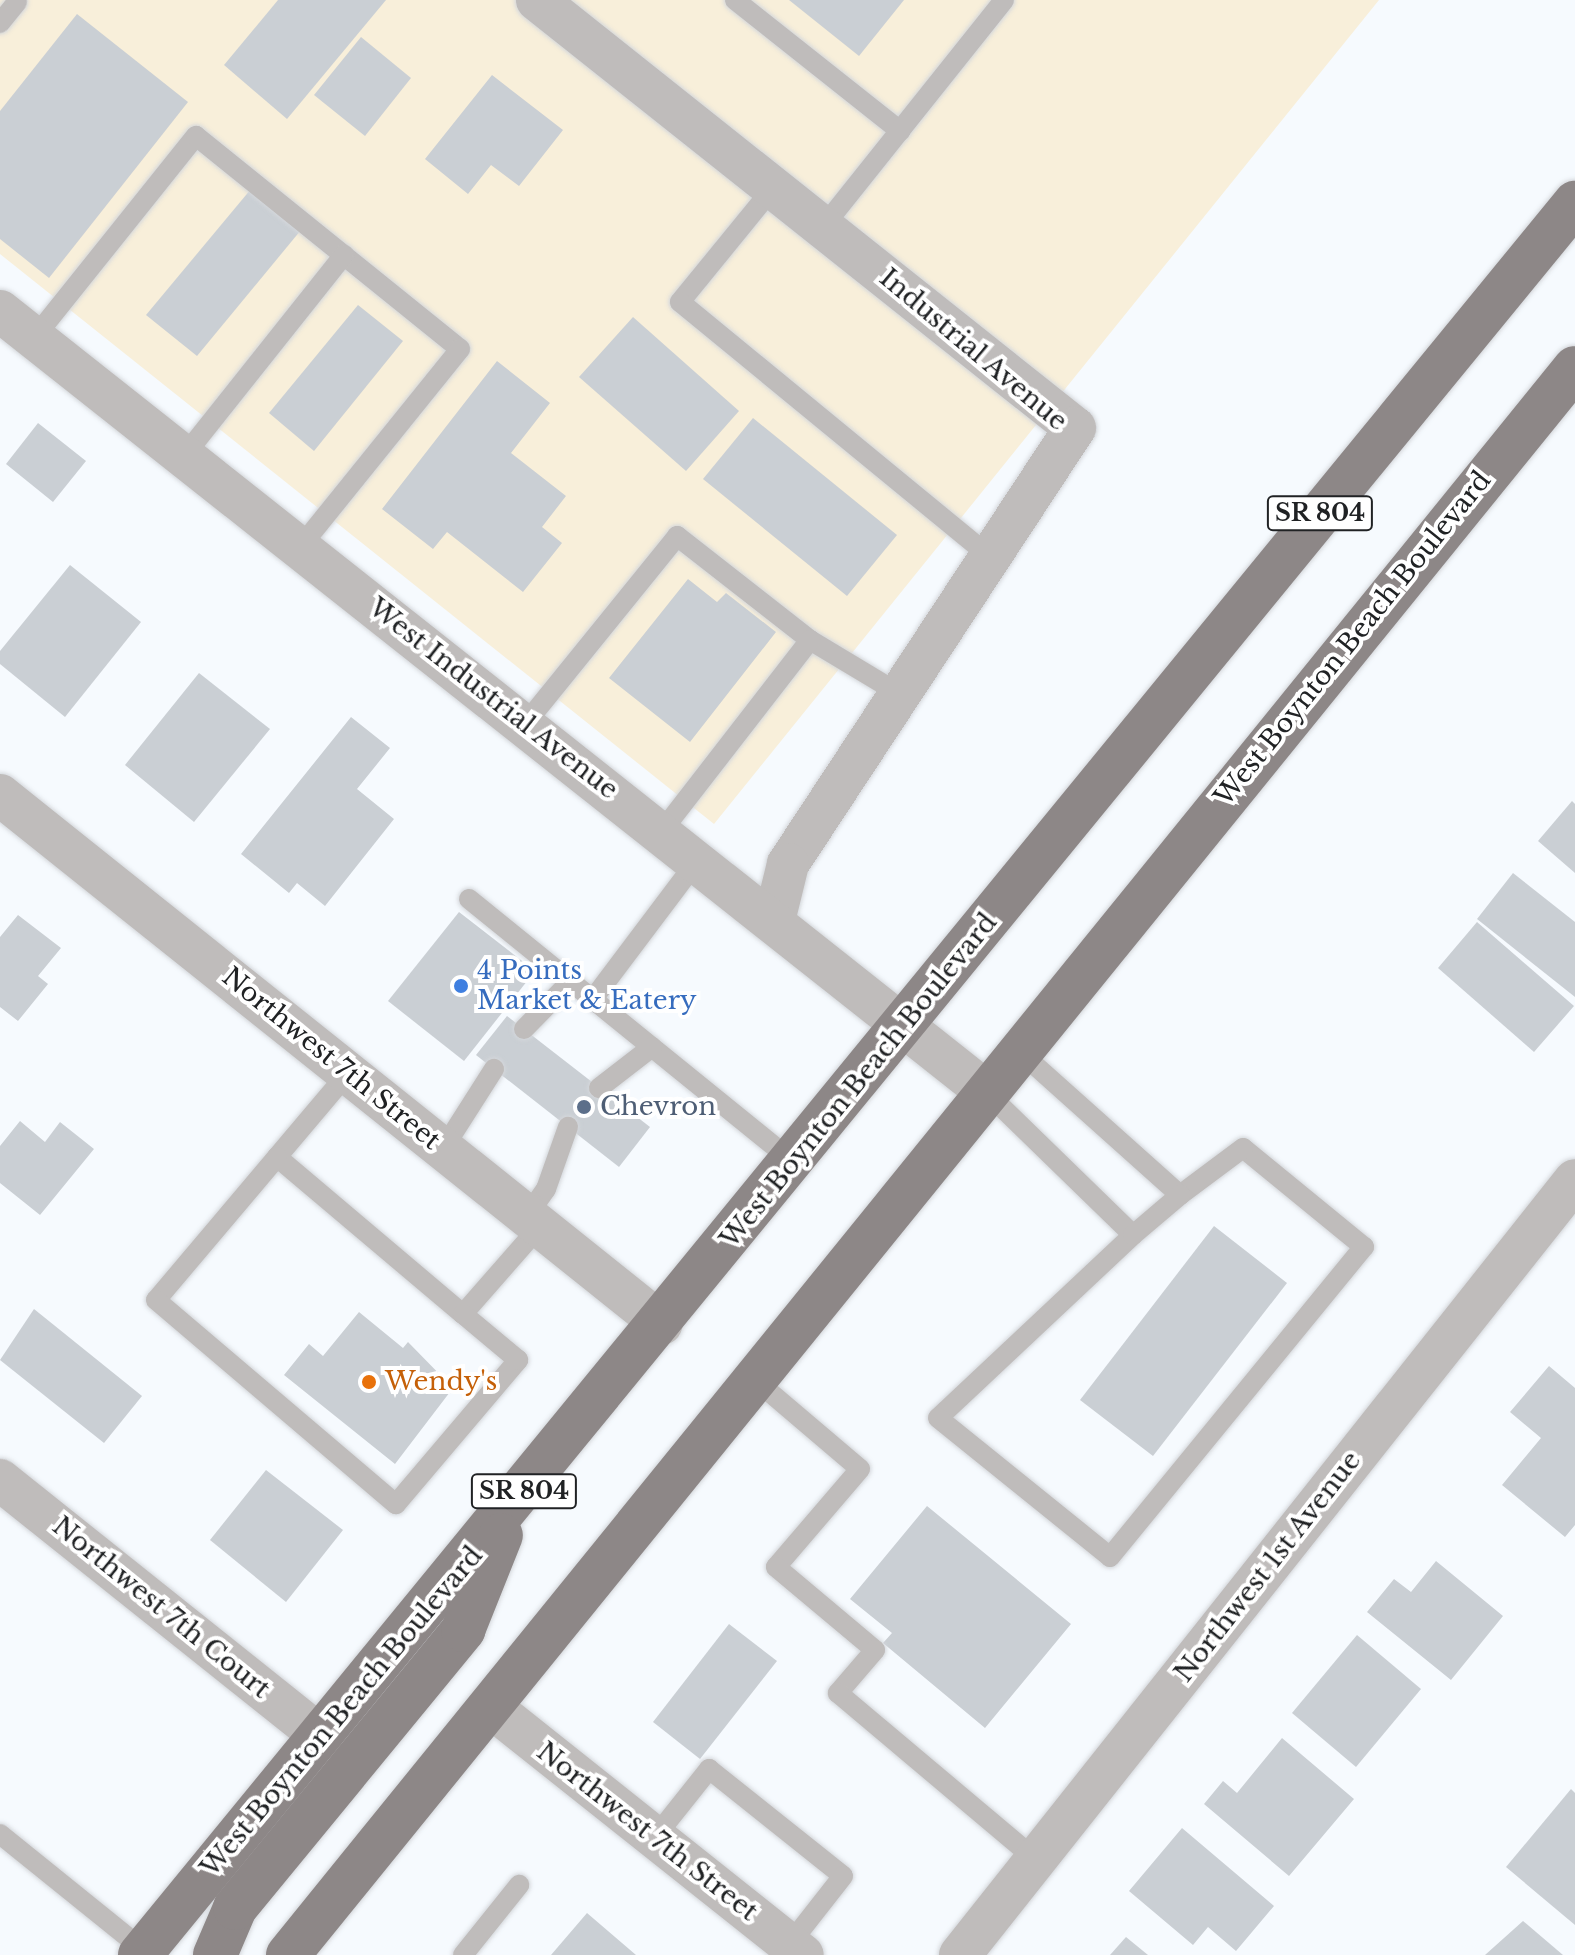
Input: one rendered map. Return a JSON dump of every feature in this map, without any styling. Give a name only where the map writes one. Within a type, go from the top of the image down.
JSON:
[{"type":"main road","name":"West Boynton Beach Boulevard","points":[[142,1953],[662,1324],[1575,203]]},
{"type":"main road","name":"West Boynton Beach Boulevard","points":[[288,1955],[492,1708],[1016,1048],[1575,368]]},
{"type":"main road","points":[[215,1955],[235,1908],[463,1630],[509,1510]]},
{"type":"street","name":"Industrial Avenue","points":[[537,0],[1075,428],[788,864],[774,921]]},
{"type":"street","name":"West Industrial Avenue","points":[[0,311],[983,1089]]},
{"type":"street","name":"Northwest 7th Street","points":[[0,795],[662,1324]]},
{"type":"street","name":"Northwest 1st Avenue","points":[[960,1955],[1575,1180]]},
{"type":"street","name":"Northwest 7th Court","points":[[0,1480],[322,1737]]},
{"type":"street","name":"Northwest 7th Street","points":[[492,1708],[655,1837],[791,1951]]},
{"type":"lane","points":[[735,0],[900,131]]},
{"type":"lane","points":[[823,227],[1004,0]]},
{"type":"lane","points":[[0,23],[17,2]]},
{"type":"lane","points":[[34,338],[196,136],[460,349],[300,547]]},
{"type":"lane","points":[[773,188],[680,302],[990,557]]},
{"type":"lane","points":[[184,456],[344,255]]},
{"type":"lane","points":[[525,724],[677,536],[810,640],[900,694]]},
{"type":"lane","points":[[661,832],[810,640]]},
{"type":"lane","points":[[593,999],[697,861]]},
{"type":"lane","points":[[469,899],[793,1161]]},
{"type":"lane","points":[[524,1029],[571,981]]},
{"type":"lane","points":[[599,1088],[652,1047]]},
{"type":"lane","points":[[1016,1048],[1180,1195]]},
{"type":"lane","points":[[443,1149],[494,1069]]},
{"type":"lane","points":[[277,1157],[518,1360],[396,1504],[156,1300],[348,1073]]},
{"type":"lane","points":[[983,1089],[1133,1235]]},
{"type":"lane","points":[[463,1314],[534,1221],[568,1127]]},
{"type":"lane","points":[[1243,1148],[1364,1247],[1110,1557],[938,1418],[1133,1235],[1243,1148]]},
{"type":"lane","points":[[753,1378],[860,1469],[776,1567],[875,1650],[838,1693],[1036,1860]]},
{"type":"lane","points":[[655,1837],[709,1769],[843,1876],[791,1951]]},
{"type":"lane","points":[[0,1834],[142,1953]]},
{"type":"lane","points":[[463,1955],[519,1885]]},
{"type":"shaded area","points":[[0,0],[1379,0],[714,824],[0,254]]},
{"type":"building","points":[[278,0],[386,0],[287,119],[224,65]]},
{"type":"building","points":[[789,0],[904,0],[859,56]]},
{"type":"building","points":[[77,14],[188,102],[49,278],[0,239],[0,111]]},
{"type":"building","points":[[361,37],[411,78],[365,136],[314,95]]},
{"type":"building","points":[[492,75],[563,130],[519,186],[491,165],[468,194],[425,159]]},
{"type":"building","points":[[251,189],[301,230],[197,356],[146,315]]},
{"type":"building","points":[[358,305],[403,341],[314,451],[269,413]]},
{"type":"building","points":[[633,317],[739,411],[686,471],[579,377]]},
{"type":"building","points":[[497,361],[550,403],[511,453],[566,496],[542,527],[562,543],[523,592],[447,532],[433,549],[382,509]]},
{"type":"building","points":[[753,418],[897,535],[847,596],[703,479]]},
{"type":"building","points":[[38,423],[86,461],[53,502],[6,464]]},
{"type":"building","points":[[70,565],[141,622],[65,717],[0,664],[0,651]]},
{"type":"building","points":[[688,579],[717,602],[726,593],[776,632],[690,742],[609,678]]},
{"type":"building","points":[[199,673],[270,729],[194,822],[125,765]]},
{"type":"building","points":[[351,717],[390,748],[357,789],[394,819],[325,906],[297,883],[289,893],[241,854]]},
{"type":"building","points":[[1572,801],[1575,804],[1575,873],[1538,841]]},
{"type":"building","points":[[1513,873],[1575,922],[1575,997],[1477,919]]},
{"type":"building","name":"4 Points Market & Eatery","points":[[459,912],[535,971],[464,1061],[388,1001]]},
{"type":"building","points":[[18,915],[61,948],[38,976],[48,984],[18,1021],[0,1007],[0,937]]},
{"type":"building","points":[[1477,922],[1574,1006],[1534,1052],[1438,968]]},
{"type":"building","name":"Chevron","points":[[507,1016],[650,1127],[619,1167],[476,1055]]},
{"type":"building","points":[[20,1121],[45,1142],[60,1122],[94,1149],[40,1215],[0,1183],[0,1146]]},
{"type":"building","points":[[1214,1226],[1287,1283],[1153,1456],[1080,1400]]},
{"type":"building","points":[[34,1309],[142,1396],[104,1443],[0,1360]]},
{"type":"building","name":"Wendy's","points":[[359,1312],[403,1348],[408,1342],[453,1388],[395,1464],[284,1375],[309,1344],[323,1356]]},
{"type":"building","points":[[1549,1366],[1575,1388],[1575,1525],[1565,1537],[1502,1485],[1541,1438],[1510,1412]]},
{"type":"building","points":[[266,1470],[343,1530],[286,1602],[210,1540]]},
{"type":"building","points":[[927,1506],[1071,1624],[985,1728],[883,1643],[892,1633],[850,1599]]},
{"type":"building","points":[[1436,1561],[1503,1616],[1451,1680],[1367,1612],[1394,1579],[1411,1592]]},
{"type":"building","points":[[729,1624],[777,1661],[700,1759],[653,1722]]},
{"type":"building","points":[[1357,1635],[1421,1689],[1356,1767],[1292,1713]]},
{"type":"building","points":[[1282,1738],[1354,1799],[1289,1876],[1204,1804],[1223,1781],[1237,1793]]},
{"type":"building","points":[[1571,1789],[1575,1793],[1575,1925],[1506,1867]]},
{"type":"building","points":[[1182,1828],[1274,1906],[1236,1951],[1208,1927],[1193,1945],[1129,1891]]},
{"type":"building","points":[[587,1913],[636,1955],[551,1955]]},
{"type":"building","points":[[1523,1921],[1563,1955],[1485,1955]]},
{"type":"building","points":[[1126,1937],[1148,1955],[1110,1955]]},
{"type":"place","name":"4 Points Market & Eatery","points":[[461,986]]},
{"type":"place","name":"Chevron","points":[[584,1107]]},
{"type":"place","name":"Wendy's","points":[[369,1382]]}]
